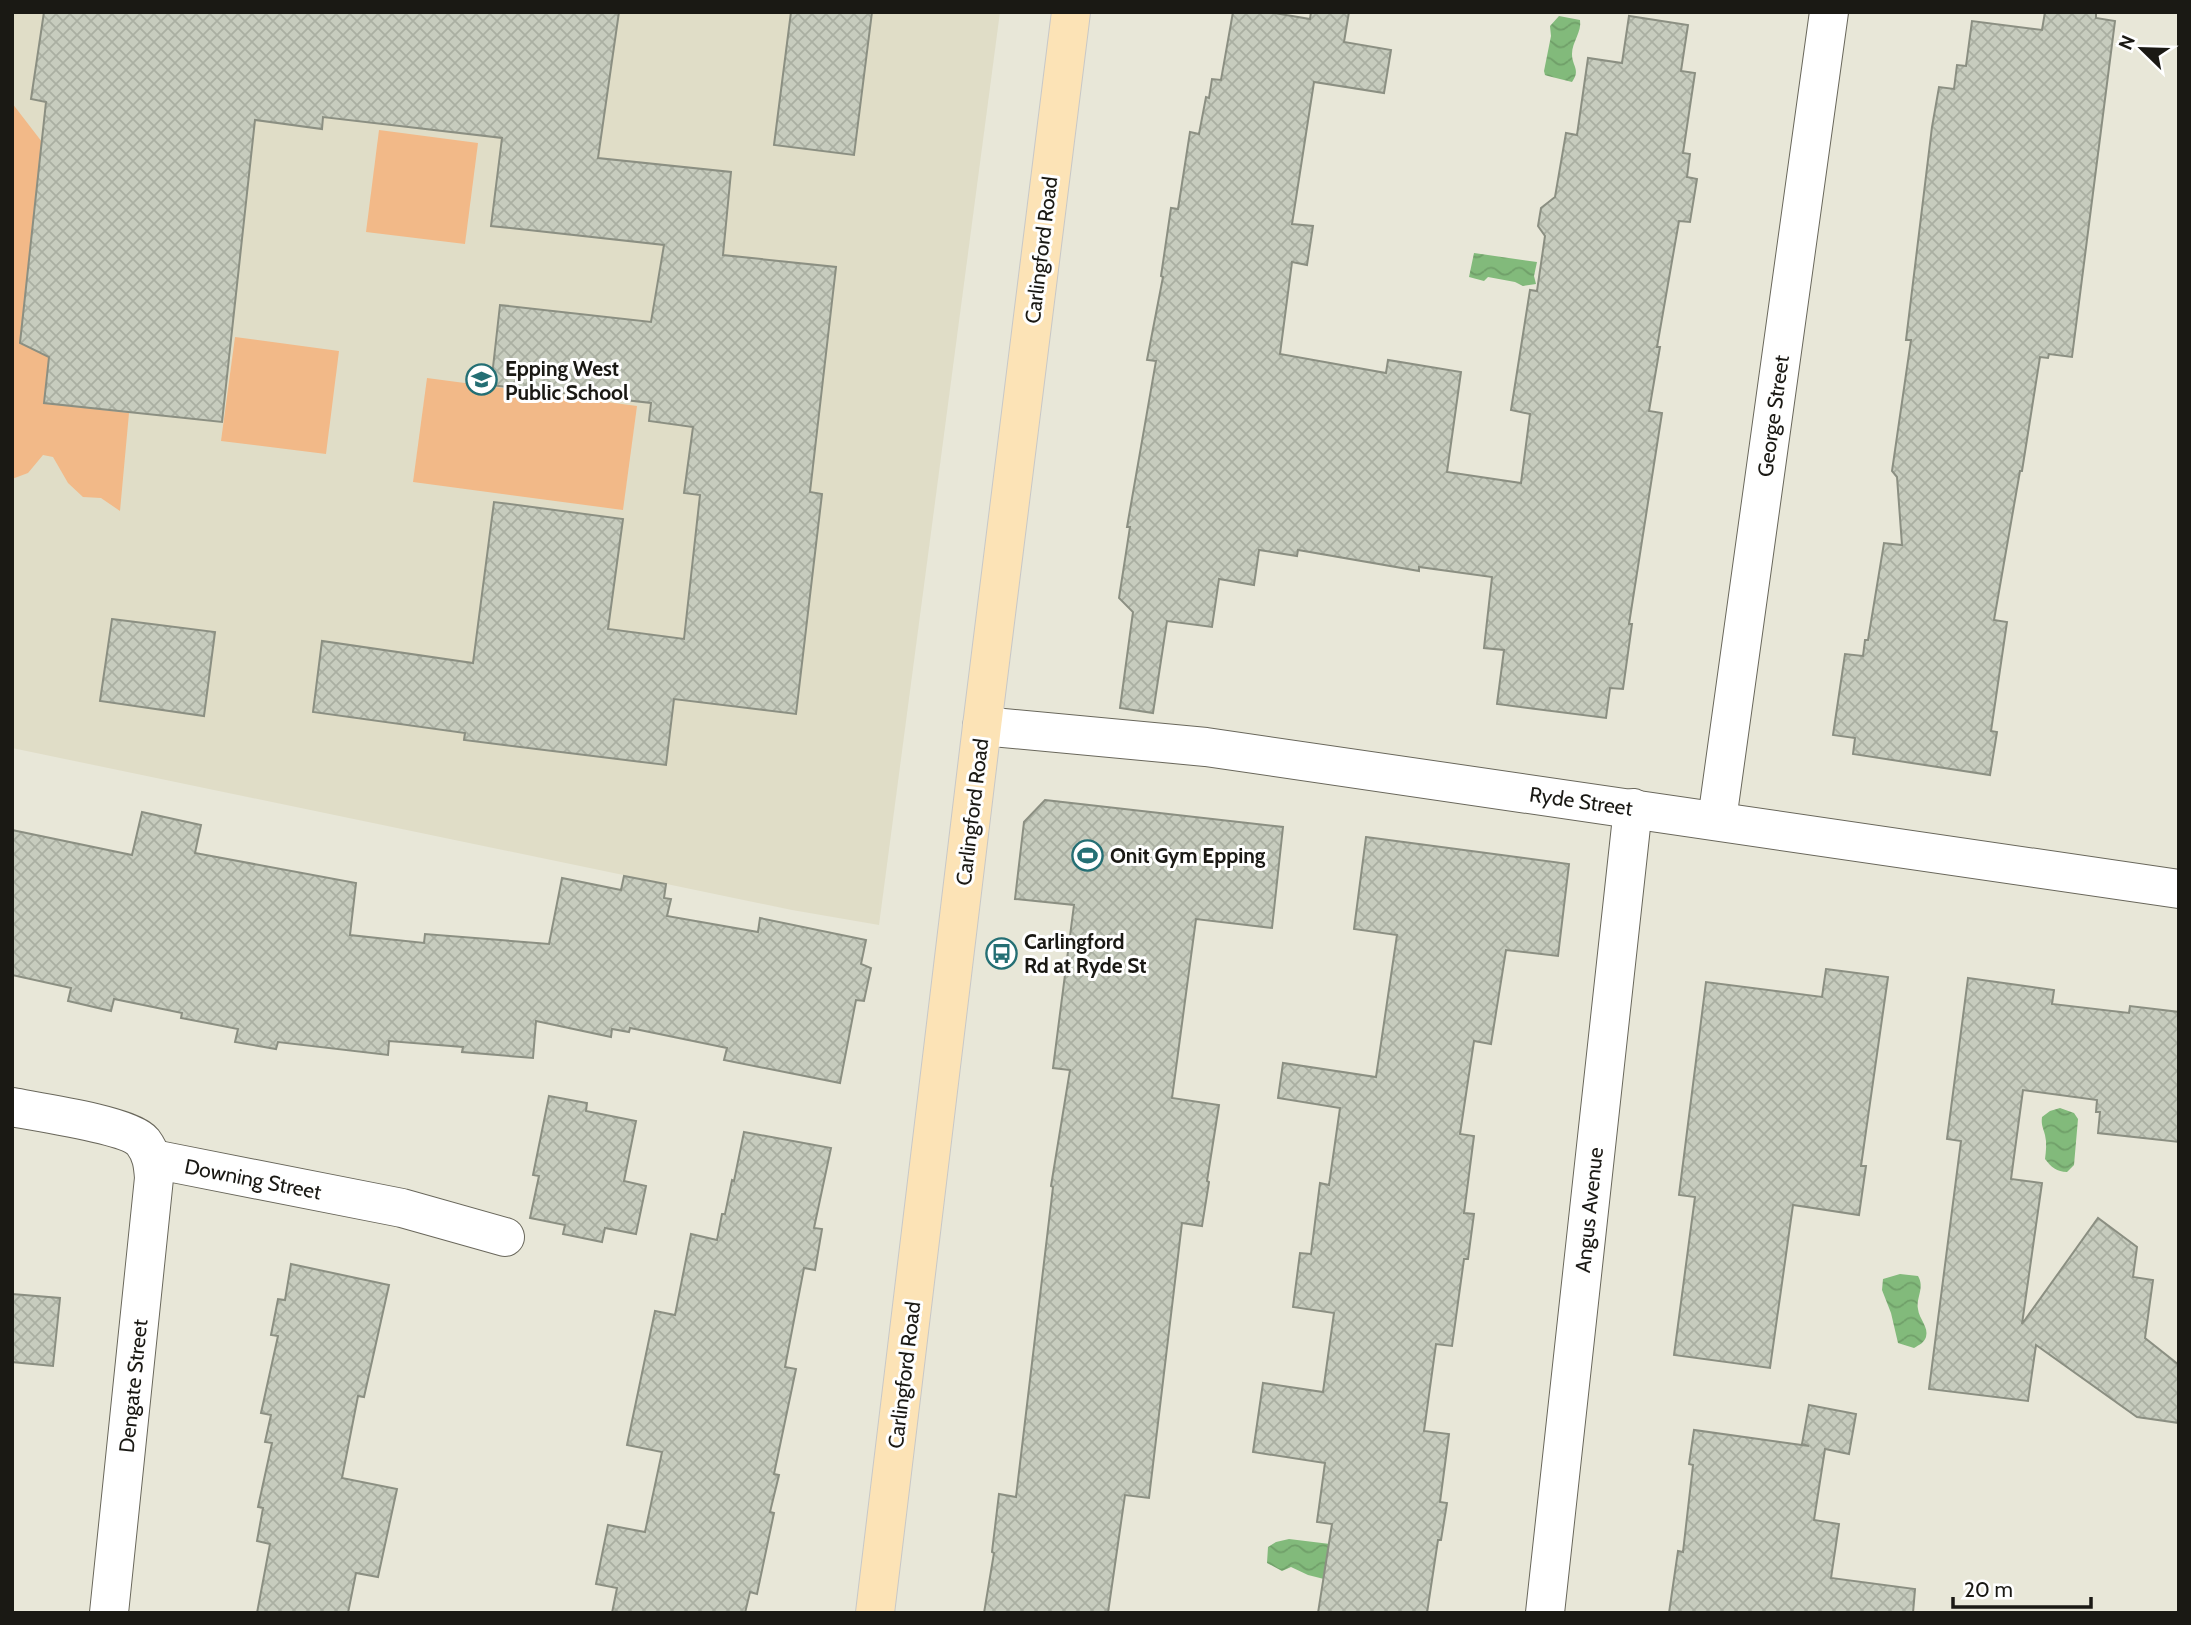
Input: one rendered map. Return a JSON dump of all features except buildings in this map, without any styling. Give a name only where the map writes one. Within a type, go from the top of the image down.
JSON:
[{"type":"main road","name":"Carlingford Road","points":[[875,1613],[1071,12]]},
{"type":"street","name":"George Street","points":[[1717,820],[1829,12]]},
{"type":"street","name":"Ryde Street","points":[[982,726],[1206,747],[2179,888]]},
{"type":"street","name":"Angus Avenue","points":[[1545,1613],[1633,808]]},
{"type":"street","points":[[12,1107],[121,1129],[142,1140],[153,1159]]},
{"type":"street","name":"Downing Street","points":[[153,1159],[402,1208],[505,1237]]},
{"type":"street","name":"Dengate Street","points":[[109,1613],[154,1178],[153,1159]]},
{"type":"shaded area","name":"Epping West Public School","points":[[12,12],[1000,12],[879,925],[792,910],[12,748]]},
{"type":"shaded area","points":[[12,103],[42,142],[20,343],[49,357],[45,403],[129,413],[120,511],[101,498],[83,497],[68,483],[53,457],[43,455],[28,473],[12,479]]},
{"type":"shaded area","points":[[379,130],[478,143],[465,244],[366,232]]},
{"type":"shaded area","points":[[235,337],[339,351],[326,454],[221,441]]},
{"type":"shaded area","points":[[427,378],[637,406],[623,510],[413,482]]},
{"type":"water","points":[[1559,16],[1580,20],[1580,29],[1572,50],[1576,71],[1572,82],[1545,75],[1544,71],[1551,36],[1550,26]]},
{"type":"water","points":[[1474,253],[1537,262],[1534,276],[1536,284],[1523,286],[1488,277],[1484,281],[1469,277]]},
{"type":"water","points":[[2060,1108],[2074,1113],[2078,1119],[2074,1165],[2067,1172],[2054,1168],[2045,1159],[2046,1141],[2042,1117]]},
{"type":"water","points":[[1900,1274],[1918,1276],[1920,1280],[1918,1309],[1927,1333],[1924,1341],[1914,1348],[1898,1343],[1882,1290],[1883,1279]]},
{"type":"water","points":[[1289,1539],[1330,1544],[1324,1579],[1291,1567],[1282,1571],[1267,1563],[1268,1547]]},
{"type":"place","name":"Epping West Public School","points":[[482,380]]},
{"type":"place","name":"Onit Gym Epping","points":[[1087,855]]},
{"type":"place","name":"Carlingford Rd at Ryde St","points":[[1001,953]]}]
